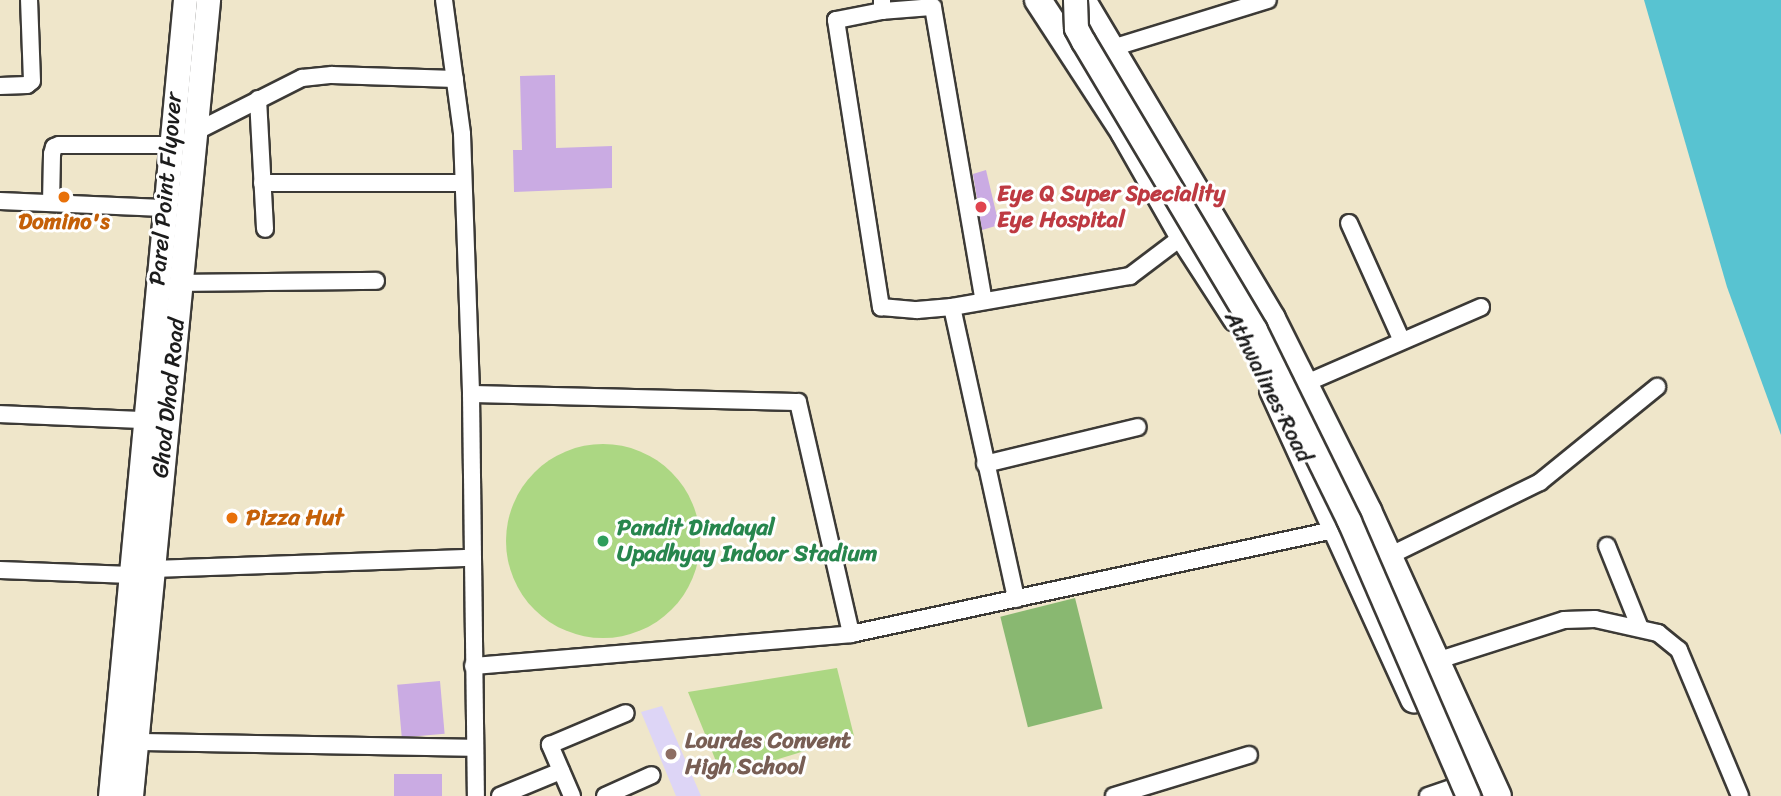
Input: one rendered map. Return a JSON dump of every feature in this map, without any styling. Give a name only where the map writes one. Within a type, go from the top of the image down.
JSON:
[{"type":"main road","name":"Parel Point Flyover","points":[[110,796],[142,572],[145,421],[163,208],[185,0]]},
{"type":"main road","name":"Ghod Dhod Road","points":[[131,796],[136,742],[142,572],[181,283],[208,0]]},
{"type":"main road","name":"Athwalines Road","points":[[1038,0],[1246,334],[1460,793]]},
{"type":"main road","points":[[1075,0],[1076,28],[1255,330],[1349,521],[1460,793]]},
{"type":"main road","name":"Athwalines Road","points":[[1082,0],[1097,12],[1112,48],[1272,319],[1389,556],[1498,796]]},
{"type":"main road","points":[[1148,174],[1177,158]]},
{"type":"street","points":[[0,86],[27,85],[32,81],[29,0]]},
{"type":"street","points":[[444,0],[462,134],[471,394],[477,796]]},
{"type":"street","points":[[1112,48],[1268,0]]},
{"type":"street","points":[[984,301],[933,7],[882,5],[836,20],[881,307],[917,310],[952,307],[1130,276],[1183,236]]},
{"type":"street","points":[[195,132],[290,82],[315,76],[455,79]]},
{"type":"street","points":[[258,99],[264,229]]},
{"type":"street","points":[[51,203],[54,147],[170,145]]},
{"type":"street","points":[[262,183],[463,183]]},
{"type":"street","points":[[0,201],[163,208]]},
{"type":"street","points":[[1349,223],[1402,341]]},
{"type":"street","points":[[181,283],[376,281]]},
{"type":"street","points":[[952,307],[1016,599]]},
{"type":"street","points":[[1304,384],[1481,307]]},
{"type":"street","points":[[1389,556],[1540,482],[1657,387]]},
{"type":"street","points":[[471,394],[798,402],[851,634]]},
{"type":"street","points":[[0,414],[145,421]]},
{"type":"street","points":[[985,464],[1138,427]]},
{"type":"street","points":[[473,666],[851,634],[1373,523]]},
{"type":"street","points":[[1607,546],[1640,628]]},
{"type":"street","points":[[0,570],[142,572],[472,558]]},
{"type":"street","points":[[1436,661],[1563,620],[1595,619],[1658,633],[1679,650],[1740,796]]},
{"type":"street","points":[[572,796],[550,745],[626,713]]},
{"type":"street","points":[[136,742],[475,748]]},
{"type":"street","points":[[1114,796],[1170,788],[1249,755]]},
{"type":"street","points":[[500,796],[561,771]]},
{"type":"street","points":[[605,796],[652,775]]},
{"type":"street","points":[[1428,796],[1460,793]]},
{"type":"shaded area","name":"Lourdes Convent High School","points":[[662,706],[701,796],[676,796],[641,712]]},
{"type":"green space","name":"Pandit Dindayal Upadhyay Indoor Stadium","points":[[603,444],[640,452],[671,473],[692,504],[700,541],[692,578],[671,609],[640,630],[603,638],[566,630],[535,609],[514,578],[506,541],[514,504],[535,473],[566,452]]},
{"type":"green space","points":[[1075,598],[1103,709],[1028,727],[1000,617]]},
{"type":"green space","points":[[837,668],[854,736],[722,776],[688,692]]},
{"type":"water","points":[[1644,0],[1781,0],[1781,435],[1727,287]]},
{"type":"building","points":[[555,75],[556,148],[612,146],[612,188],[514,192],[513,150],[522,150],[520,76]]},
{"type":"building","points":[[986,170],[999,225],[982,230],[973,174]]},
{"type":"building","points":[[440,681],[445,734],[402,738],[397,685]]},
{"type":"building","points":[[394,774],[442,774],[442,796],[394,796]]},
{"type":"place","name":"Domino's","points":[[64,197]]},
{"type":"place","name":"Eye Q Super Speciality Eye Hospital","points":[[981,207]]},
{"type":"place","name":"Pizza Hut","points":[[232,518]]},
{"type":"place","name":"Pandit Dindayal Upadhyay Indoor Stadium","points":[[603,541]]},
{"type":"place","name":"Lourdes Convent High School","points":[[671,754]]}]
